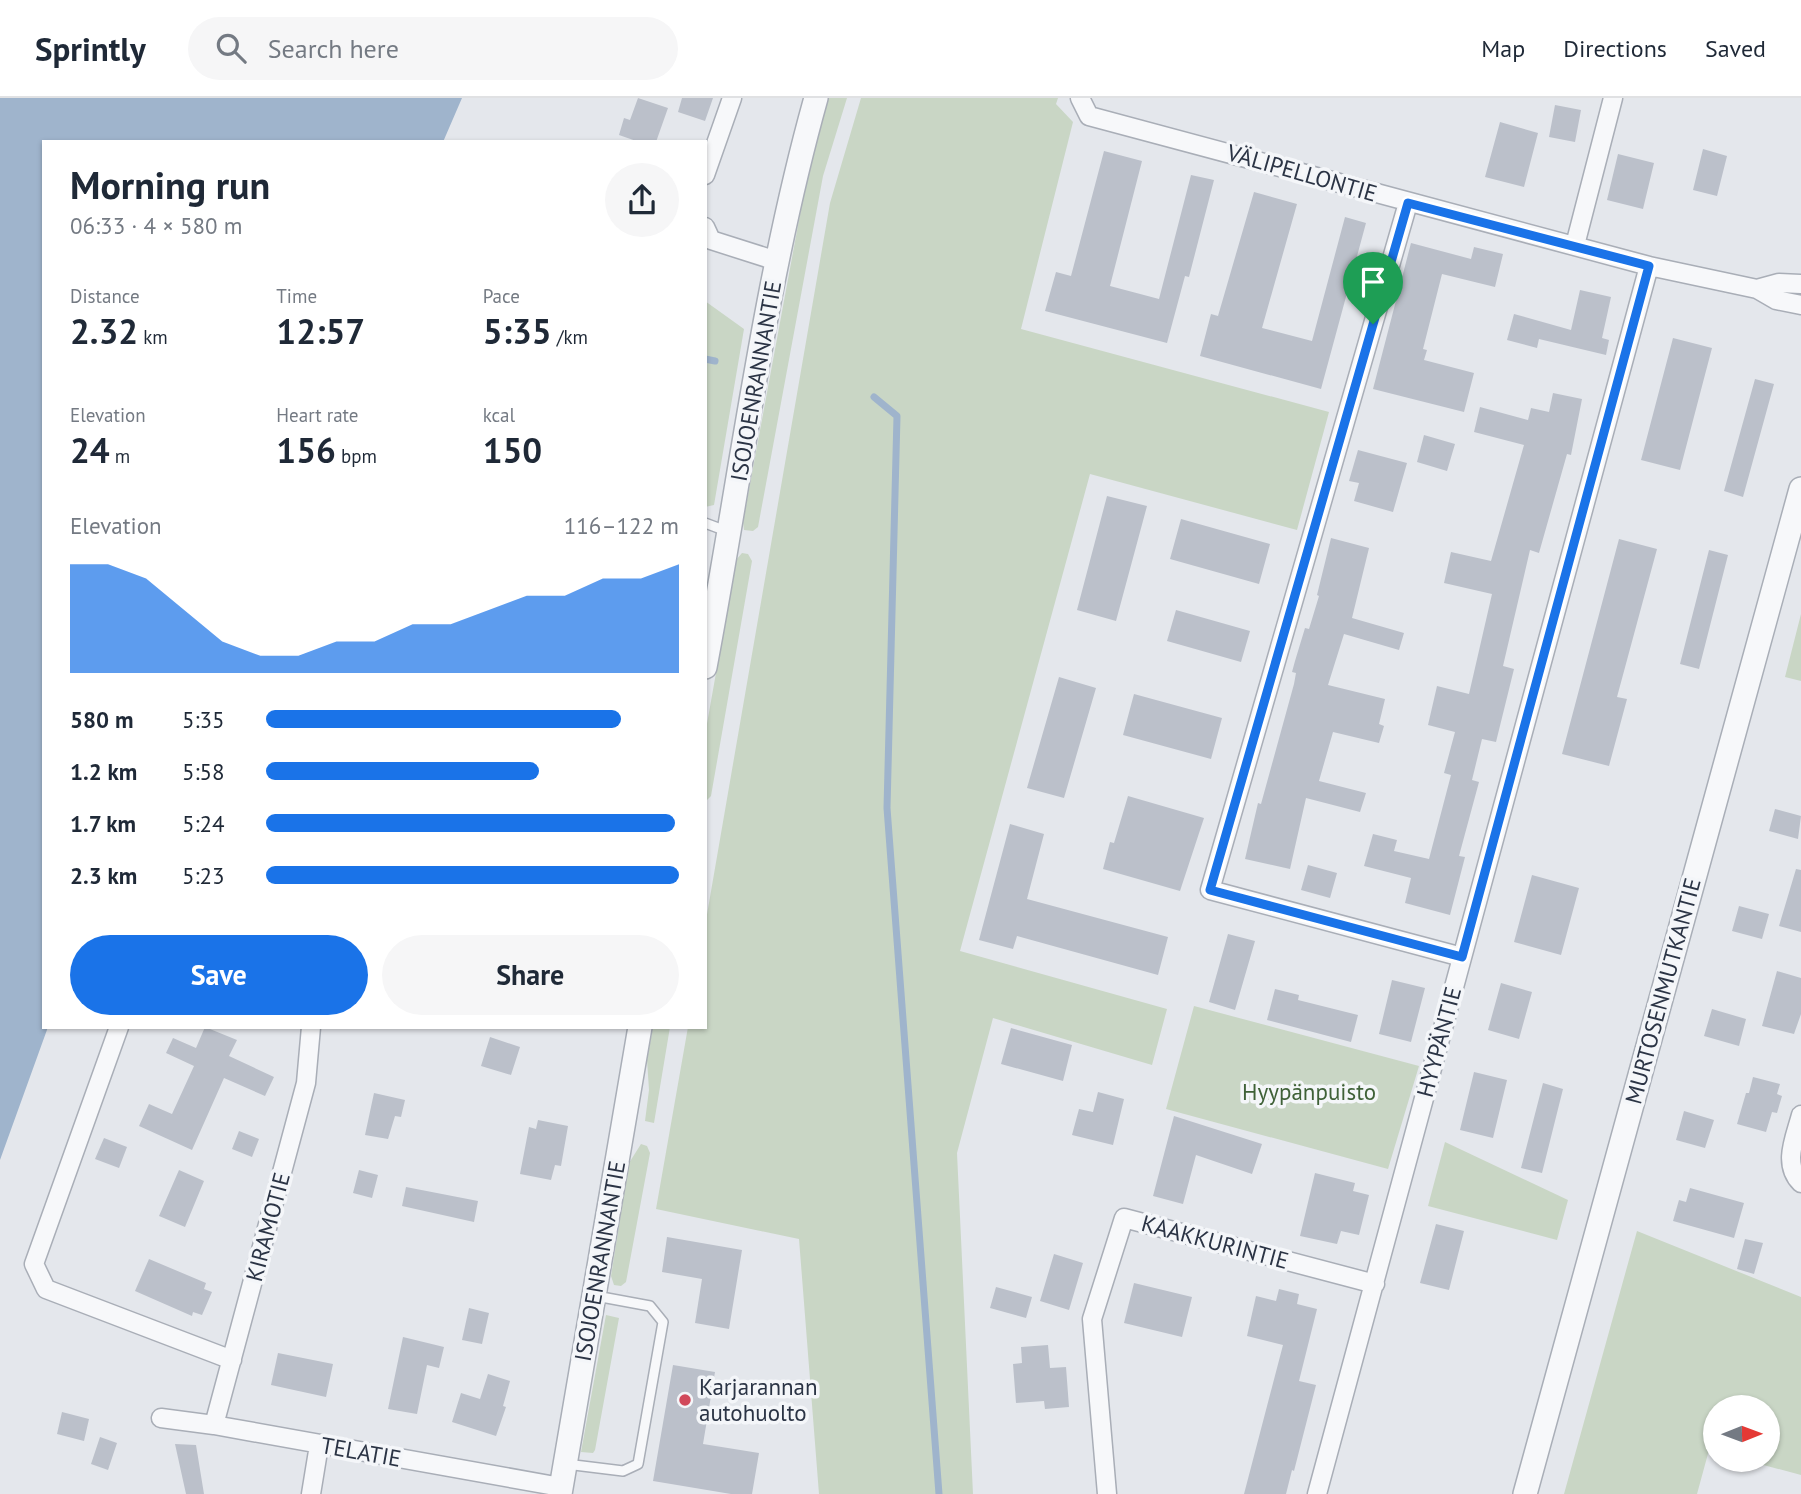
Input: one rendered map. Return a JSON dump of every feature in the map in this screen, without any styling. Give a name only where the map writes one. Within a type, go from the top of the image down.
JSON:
[{"type":"street","points":[[707,169],[732,98]]},
{"type":"street","name":"ISOJOENRANNANTIE","points":[[707,656],[777,261],[792,187],[816,98]]},
{"type":"street","name":"VÄLIPELLONTIE","points":[[1080,98],[1089,116],[1649,266],[1757,289],[1776,300],[1801,304]]},
{"type":"street","points":[[1575,245],[1613,98]]},
{"type":"street","points":[[1408,203],[1210,890],[1462,957]]},
{"type":"street","points":[[707,231],[711,240],[777,261]]},
{"type":"street","name":"HYYPÄNTIE","points":[[1317,1494],[1649,266]]},
{"type":"street","name":"VÄLIPELLONTIE","points":[[1757,289],[1779,283],[1801,284]]},
{"type":"street","name":"MURTOSENMUTKANTIE","points":[[1525,1494],[1801,489]]},
{"type":"street","points":[[118,1029],[34,1264],[46,1289],[232,1360]]},
{"type":"street","name":"KIRAMOTIE","points":[[214,1425],[306,1083],[311,1029]]},
{"type":"street","name":"ISOJOENRANNANTIE","points":[[560,1491],[639,1029]]},
{"type":"street","points":[[1801,1115],[1789,1158],[1801,1183]]},
{"type":"street","name":"KAAKKURINTIE","points":[[1107,1494],[1092,1320],[1124,1218],[1375,1284]]},
{"type":"street","name":"TELATIE","points":[[160,1418],[214,1425],[560,1491]]},
{"type":"street","points":[[311,1494],[319,1445]]},
{"type":"lane","points":[[707,524],[730,533]]},
{"type":"lane","points":[[565,1464],[623,1471],[638,1464],[663,1322],[650,1306],[594,1296]]},
{"type":"green space","points":[[828,98],[847,98],[823,176],[758,527],[753,531],[744,530],[743,522],[809,166]]},
{"type":"green space","points":[[861,98],[1058,98],[1056,104],[1073,122],[1021,329],[1329,412],[1297,530],[1090,474],[960,951],[1167,1009],[1152,1065],[993,1018],[957,1153],[973,1494],[819,1494],[799,1239],[656,1209],[688,1029],[707,1029],[707,914],[830,203]]},
{"type":"green space","points":[[707,302],[744,329],[714,505],[707,507]]},
{"type":"green space","points":[[742,553],[748,554],[752,561],[711,796],[707,800],[707,724],[736,560]]},
{"type":"green space","points":[[1801,614],[1801,681],[1785,677]]},
{"type":"green space","name":"Hyypänpuisto","points":[[1194,1006],[1419,1066],[1388,1169],[1166,1109]]},
{"type":"green space","points":[[653,1029],[670,1029],[654,1123],[645,1121],[649,1090],[647,1060]]},
{"type":"green space","points":[[1445,1142],[1568,1200],[1557,1240],[1428,1206]]},
{"type":"green space","points":[[641,1144],[647,1146],[650,1153],[626,1282],[621,1286],[614,1285],[611,1276],[629,1163]]},
{"type":"green space","points":[[1637,1231],[1801,1297],[1801,1475],[1780,1469],[1780,1395],[1703,1395],[1703,1472],[1697,1494],[1564,1494]]},
{"type":"green space","points":[[606,1315],[619,1318],[595,1450],[593,1453],[581,1452]]},
{"type":"water","points":[[0,98],[462,98],[444,140],[42,140],[42,1029],[47,1029],[0,1160]]},
{"type":"building","points":[[638,98],[668,108],[657,140],[633,140],[619,135],[624,118],[630,120]]},
{"type":"building","points":[[682,98],[713,98],[705,121],[678,112]]},
{"type":"building","points":[[1555,105],[1581,110],[1575,142],[1549,137]]},
{"type":"building","points":[[1500,122],[1538,133],[1524,187],[1485,177]]},
{"type":"building","points":[[1703,149],[1727,156],[1717,196],[1693,190]]},
{"type":"building","points":[[1104,151],[1142,161],[1110,286],[1159,299],[1191,175],[1214,180],[1189,277],[1185,276],[1167,343],[1045,311],[1056,272],[1071,276]]},
{"type":"building","points":[[1618,154],[1654,163],[1643,209],[1607,200]]},
{"type":"building","points":[[1254,192],[1297,204],[1262,328],[1312,341],[1345,217],[1366,223],[1321,389],[1200,356],[1211,314],[1218,316]]},
{"type":"building","points":[[1411,243],[1471,259],[1474,247],[1503,254],[1495,287],[1442,274],[1423,349],[1427,350],[1424,360],[1474,373],[1464,412],[1373,389]]},
{"type":"building","points":[[1580,290],[1611,297],[1602,338],[1609,340],[1606,355],[1539,339],[1537,348],[1507,340],[1514,314],[1571,330]]},
{"type":"building","points":[[1673,338],[1712,348],[1680,470],[1641,460]]},
{"type":"building","points":[[1755,379],[1774,384],[1743,497],[1724,491]]},
{"type":"building","points":[[1553,393],[1582,399],[1571,455],[1567,454],[1539,553],[1530,550],[1503,666],[1514,669],[1496,742],[1482,739],[1472,780],[1479,782],[1459,856],[1465,857],[1450,915],[1405,903],[1411,878],[1364,866],[1373,834],[1397,840],[1394,851],[1429,859],[1451,775],[1444,773],[1455,732],[1428,725],[1437,686],[1469,694],[1492,594],[1444,583],[1451,552],[1491,561],[1524,445],[1474,432],[1480,407],[1528,420],[1531,408],[1549,412]]},
{"type":"building","points":[[1424,435],[1455,444],[1447,471],[1417,462]]},
{"type":"building","points":[[1358,450],[1407,463],[1393,512],[1354,501],[1359,483],[1349,481]]},
{"type":"building","points":[[1107,496],[1147,506],[1116,621],[1077,610]]},
{"type":"building","points":[[1181,519],[1270,544],[1259,584],[1170,559]]},
{"type":"building","points":[[1331,538],[1369,548],[1352,618],[1404,633],[1399,650],[1344,634],[1328,685],[1385,699],[1379,724],[1384,726],[1379,743],[1333,732],[1319,781],[1366,793],[1360,812],[1306,798],[1290,869],[1245,859],[1258,803],[1261,804],[1294,684],[1296,673],[1292,672],[1295,661],[1319,596],[1317,595]]},
{"type":"building","points":[[1619,539],[1657,549],[1617,697],[1627,699],[1609,766],[1562,754]]},
{"type":"building","points":[[1709,550],[1728,555],[1699,669],[1680,664]]},
{"type":"building","points":[[1176,610],[1250,631],[1241,662],[1167,641]]},
{"type":"building","points":[[1059,677],[1096,688],[1064,798],[1027,788]]},
{"type":"building","points":[[1134,694],[1222,718],[1211,759],[1123,735]]},
{"type":"building","points":[[1128,796],[1204,818],[1180,891],[1103,869],[1110,842],[1114,843]]},
{"type":"building","points":[[1775,809],[1801,816],[1798,839],[1769,831]]},
{"type":"building","points":[[1010,824],[1044,834],[1027,899],[1168,937],[1158,975],[1017,936],[1013,949],[979,940]]},
{"type":"building","points":[[1308,865],[1337,873],[1330,898],[1301,890]]},
{"type":"building","points":[[1796,869],[1801,870],[1801,932],[1779,926]]},
{"type":"building","points":[[1532,875],[1579,888],[1561,955],[1514,942]]},
{"type":"building","points":[[1739,906],[1769,914],[1762,939],[1732,931]]},
{"type":"building","points":[[1228,934],[1255,941],[1235,1010],[1209,1002]]},
{"type":"building","points":[[1777,971],[1801,978],[1801,1014],[1794,1034],[1762,1026]]},
{"type":"building","points":[[1392,980],[1425,988],[1411,1042],[1379,1034]]},
{"type":"building","points":[[1501,983],[1532,992],[1519,1039],[1488,1030]]},
{"type":"building","points":[[1275,989],[1299,995],[1298,1000],[1358,1015],[1351,1042],[1267,1020]]},
{"type":"building","points":[[1712,1009],[1746,1019],[1739,1046],[1704,1036]]},
{"type":"building","points":[[1011,1028],[1072,1045],[1063,1081],[1001,1064]]},
{"type":"building","points":[[204,1029],[210,1029],[237,1040],[229,1056],[274,1077],[265,1096],[224,1078],[192,1150],[139,1126],[149,1104],[172,1114],[194,1066],[166,1053],[173,1038],[196,1048]]},
{"type":"building","points":[[490,1037],[520,1047],[511,1075],[481,1066]]},
{"type":"building","points":[[1474,1072],[1507,1080],[1493,1138],[1460,1130]]},
{"type":"building","points":[[1753,1077],[1780,1084],[1777,1094],[1782,1096],[1777,1113],[1772,1112],[1766,1132],[1737,1124]]},
{"type":"building","points":[[1543,1083],[1563,1089],[1542,1173],[1521,1168]]},
{"type":"building","points":[[1098,1092],[1124,1099],[1113,1145],[1072,1135],[1079,1109],[1093,1112]]},
{"type":"building","points":[[374,1093],[405,1100],[401,1117],[395,1116],[388,1139],[365,1135]]},
{"type":"building","points":[[1684,1111],[1714,1120],[1705,1148],[1676,1140]]},
{"type":"building","points":[[1174,1116],[1262,1144],[1252,1174],[1196,1155],[1183,1204],[1153,1196]]},
{"type":"building","points":[[538,1120],[568,1126],[561,1166],[555,1165],[551,1180],[520,1174],[529,1127],[536,1129]]},
{"type":"building","points":[[239,1131],[259,1139],[252,1157],[232,1149]]},
{"type":"building","points":[[104,1138],[127,1147],[119,1168],[95,1159]]},
{"type":"building","points":[[179,1170],[204,1181],[185,1227],[159,1216]]},
{"type":"building","points":[[359,1170],[378,1175],[372,1198],[353,1193]]},
{"type":"building","points":[[1315,1173],[1355,1183],[1353,1191],[1369,1195],[1359,1235],[1341,1231],[1337,1244],[1300,1236]]},
{"type":"building","points":[[406,1187],[478,1201],[474,1222],[402,1206]]},
{"type":"building","points":[[1690,1188],[1744,1203],[1734,1238],[1673,1221],[1679,1200],[1686,1202]]},
{"type":"building","points":[[1436,1224],[1464,1231],[1449,1290],[1420,1283]]},
{"type":"building","points":[[667,1237],[742,1250],[729,1329],[695,1323],[702,1279],[662,1272]]},
{"type":"building","points":[[1745,1239],[1763,1243],[1754,1274],[1737,1269]]},
{"type":"building","points":[[1054,1254],[1083,1263],[1069,1310],[1040,1301]]},
{"type":"building","points":[[149,1259],[206,1283],[204,1289],[212,1292],[202,1315],[193,1312],[192,1316],[135,1291]]},
{"type":"building","points":[[1134,1283],[1192,1297],[1182,1337],[1124,1323]]},
{"type":"building","points":[[996,1287],[1032,1297],[1026,1318],[990,1308]]},
{"type":"building","points":[[1279,1289],[1299,1294],[1297,1304],[1317,1309],[1299,1381],[1316,1385],[1286,1494],[1244,1494],[1283,1345],[1247,1336],[1256,1296],[1276,1301]]},
{"type":"building","points":[[469,1308],[489,1313],[482,1344],[462,1340]]},
{"type":"building","points":[[403,1337],[444,1347],[439,1368],[427,1365],[417,1414],[388,1409]]},
{"type":"building","points":[[1048,1345],[1050,1368],[1066,1367],[1069,1407],[1045,1409],[1044,1401],[1016,1403],[1013,1364],[1022,1363],[1021,1347]]},
{"type":"building","points":[[278,1353],[333,1364],[326,1397],[271,1385]]},
{"type":"building","points":[[673,1365],[715,1372],[703,1444],[759,1453],[752,1494],[731,1494],[653,1481]]},
{"type":"building","points":[[488,1374],[510,1381],[503,1406],[506,1407],[496,1436],[452,1422],[461,1393],[480,1399]]},
{"type":"building","points":[[62,1412],[89,1419],[84,1441],[57,1434]]},
{"type":"building","points":[[100,1437],[117,1443],[108,1470],[91,1464]]},
{"type":"building","points":[[175,1444],[196,1445],[204,1494],[186,1494]]},
{"type":"waterway","points":[[707,359],[715,361]]},
{"type":"waterway","points":[[874,397],[897,416],[887,808],[939,1494]]},
{"type":"place","name":"Karjarannan autohuolto","points":[[685,1400]]},
{"type":"route","points":[[1408,203],[1649,266],[1462,957],[1210,890],[1373,324],[1408,203]]}]
